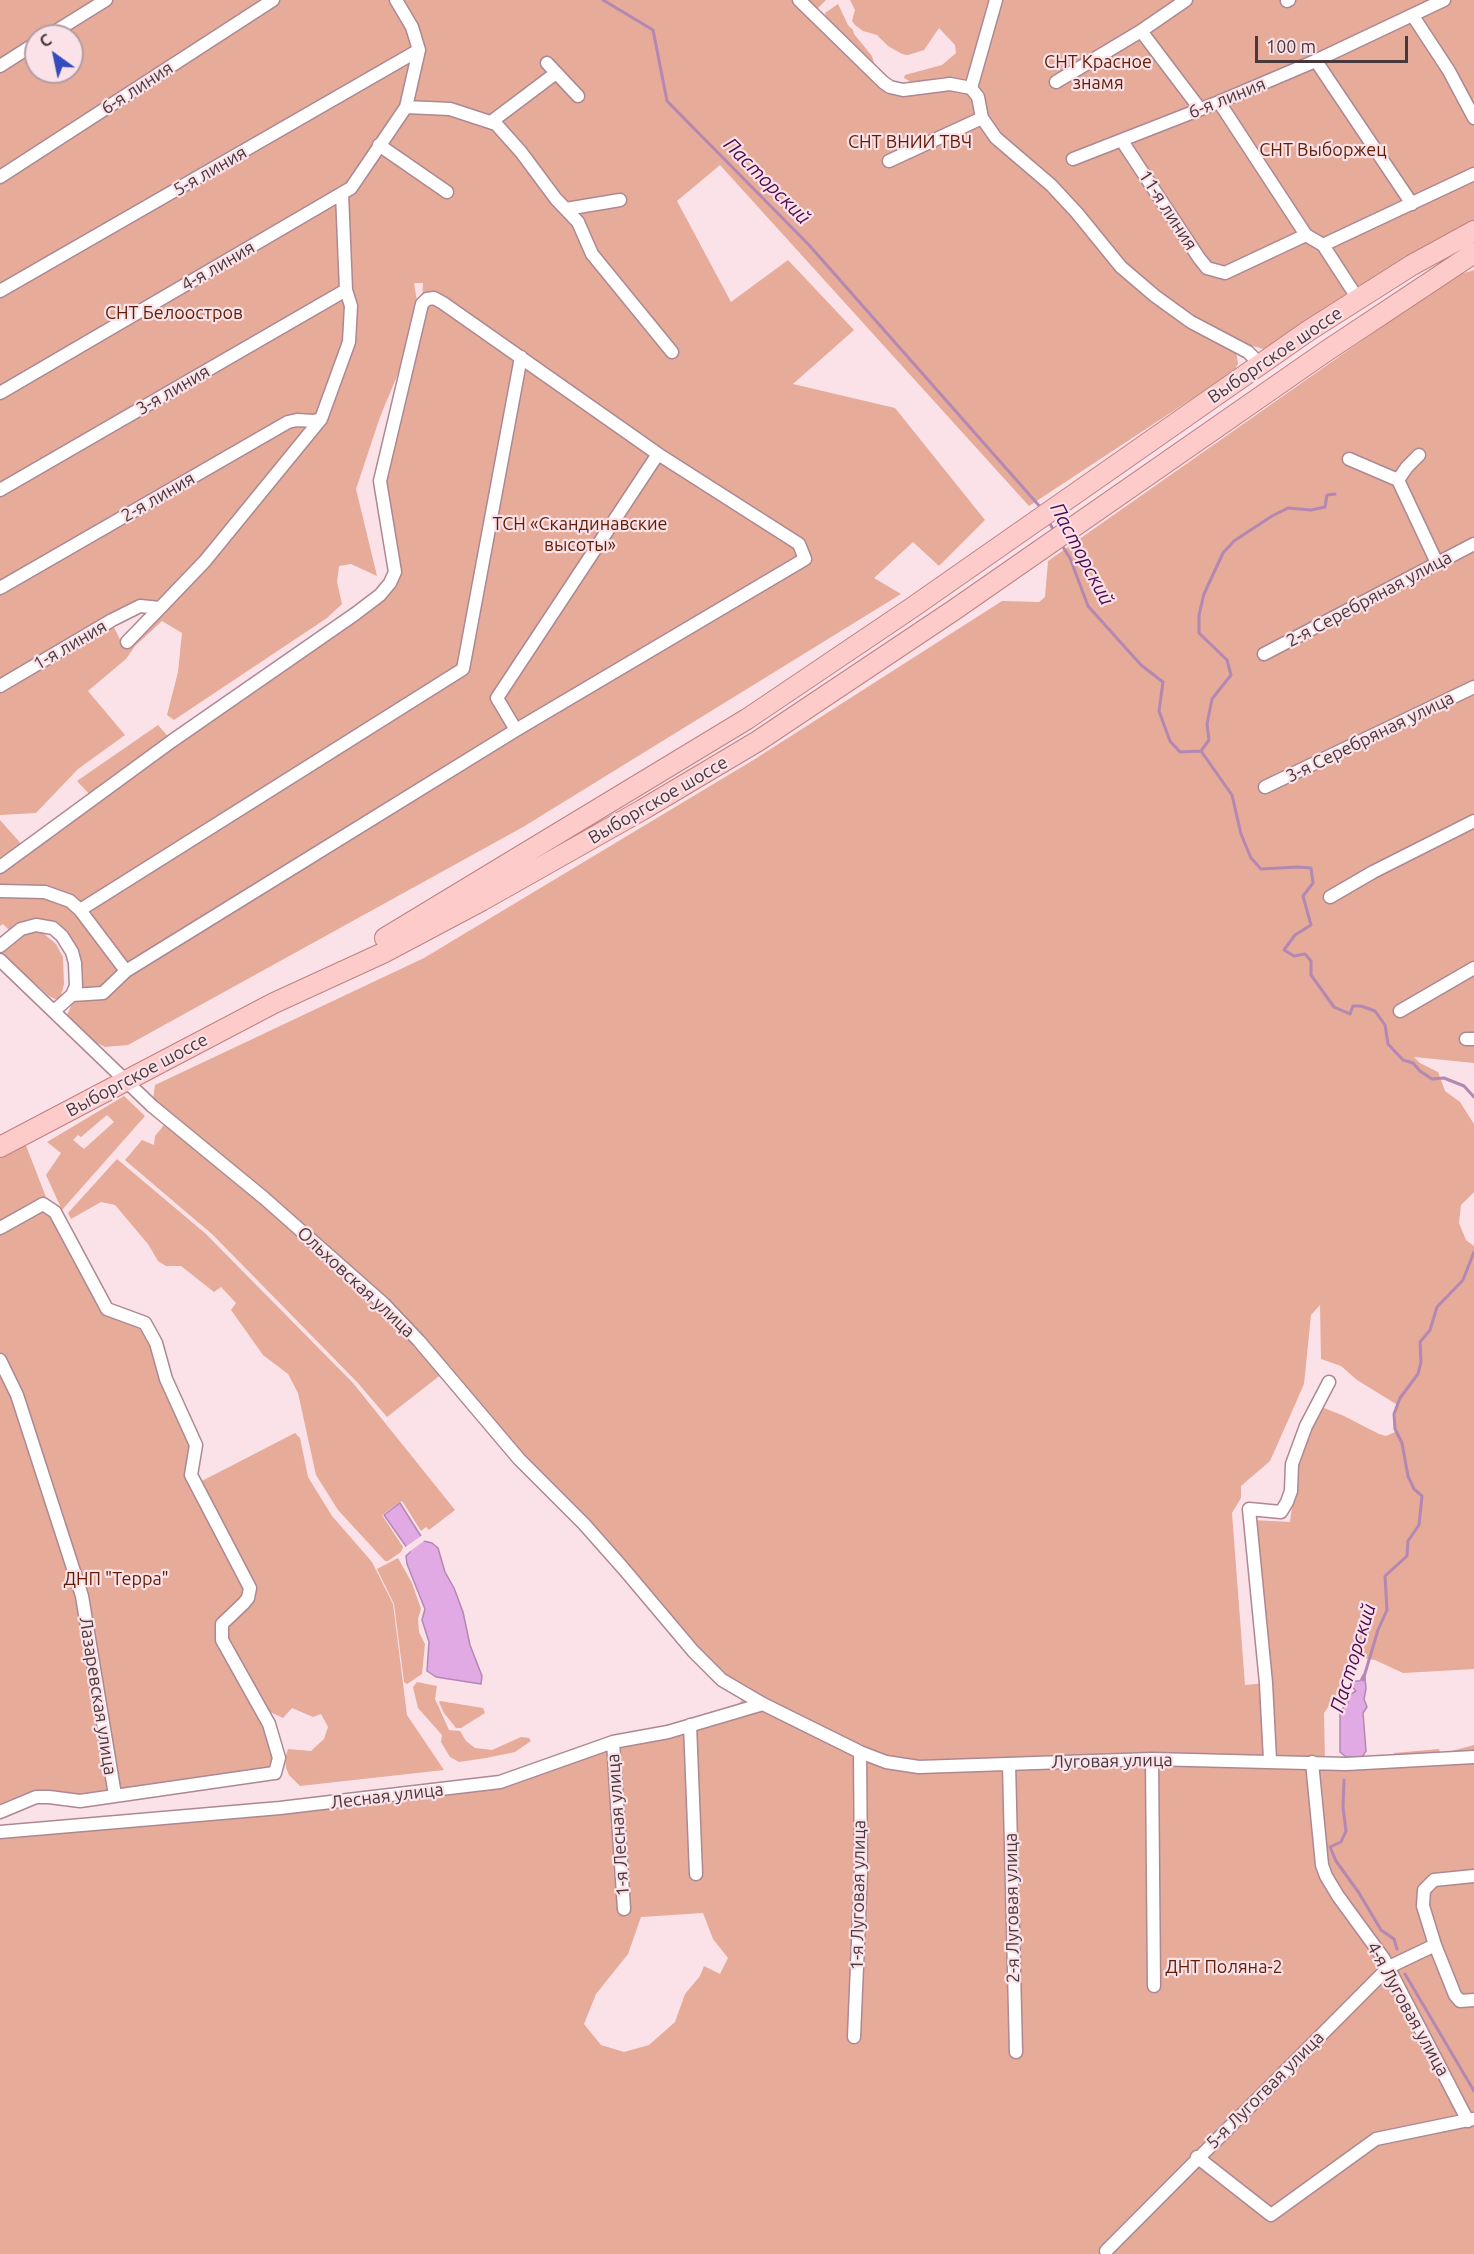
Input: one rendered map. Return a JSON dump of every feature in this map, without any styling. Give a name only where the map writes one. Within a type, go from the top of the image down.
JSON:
[{"type":"main road","name":"Выборгское шоссе","points":[[0,1147],[274,1003],[747,719],[956,577],[1260,364],[1412,265],[1474,231]]},
{"type":"main road","name":"Выборгское шоссе","points":[[274,1003],[383,953],[481,901],[758,741],[1021,563],[1325,352],[1474,253]]},
{"type":"street","points":[[67,24],[106,0]]},
{"type":"street","name":"6-я линия","points":[[0,177],[273,0]]},
{"type":"street","points":[[396,0],[412,27],[419,50],[406,107],[450,109],[496,124],[521,152],[556,199],[578,222],[592,254],[672,352]]},
{"type":"street","points":[[799,0],[889,86],[903,90],[950,84],[971,88],[978,97],[982,118],[1003,145],[1042,176],[1077,213],[1110,255],[1138,282],[1191,322],[1248,352],[1260,364]]},
{"type":"street","points":[[971,88],[996,0]]},
{"type":"street","points":[[1056,82],[1142,31],[1186,0]]},
{"type":"street","name":"6-я линия","points":[[1073,159],[1316,61],[1444,0]]},
{"type":"street","points":[[1413,16],[1449,71],[1474,118]]},
{"type":"street","points":[[1142,31],[1200,108]]},
{"type":"street","name":"5-я линия","points":[[0,291],[419,50]]},
{"type":"street","points":[[0,66],[24,51]]},
{"type":"street","points":[[1316,61],[1412,204]]},
{"type":"street","points":[[490,122],[552,68],[578,96]]},
{"type":"street","points":[[1219,102],[1305,235],[1323,245],[1358,299]]},
{"type":"street","name":"4-я линия","points":[[0,393],[351,187],[406,107]]},
{"type":"street","points":[[889,161],[982,118]]},
{"type":"street","name":"11-я линия","points":[[1122,141],[1207,268],[1225,273],[1305,235]]},
{"type":"street","points":[[379,145],[447,192]]},
{"type":"street","points":[[1323,245],[1474,174]]},
{"type":"street","points":[[127,642],[205,561],[321,418],[349,342],[351,306],[346,290],[342,193]]},
{"type":"street","points":[[566,209],[620,200]]},
{"type":"street","name":"3-я линия","points":[[0,490],[346,290]]},
{"type":"street","points":[[0,867],[172,741],[355,615],[380,595],[390,583],[395,572],[380,481],[422,304],[427,299],[434,298],[658,454],[799,544],[805,559],[516,730],[126,970],[103,993],[72,995]]},
{"type":"street","points":[[80,910],[463,669],[521,357]]},
{"type":"street","name":"2-я линия","points":[[0,588],[288,422],[314,421],[321,418]]},
{"type":"street","points":[[516,730],[497,698],[658,454]]},
{"type":"street","points":[[1398,480],[1419,455]]},
{"type":"street","points":[[1348,459],[1398,480],[1437,564]]},
{"type":"street","name":"2-я Серебряная улица","points":[[1263,654],[1474,544]]},
{"type":"street","name":"1-я линия","points":[[0,686],[140,606],[160,608]]},
{"type":"street","name":"3-я Серебряная улица","points":[[1265,787],[1474,687]]},
{"type":"street","points":[[1330,897],[1373,872],[1474,821]]},
{"type":"street","points":[[0,891],[51,894],[70,902],[80,910],[126,970]]},
{"type":"street","points":[[0,946],[21,929],[36,925],[53,928],[62,936],[72,952],[76,976],[72,995],[54,1011]]},
{"type":"street","name":"Ольховская улица","points":[[0,960],[125,1082],[264,1198],[384,1304],[419,1341],[519,1459],[584,1524],[693,1652],[722,1680],[763,1704]]},
{"type":"street","points":[[1400,1011],[1474,968]]},
{"type":"street","points":[[0,1228],[44,1204],[55,1212],[107,1309],[145,1323],[156,1343],[166,1379],[196,1446],[191,1475],[250,1588],[248,1598],[222,1624],[222,1640],[273,1733],[279,1758],[275,1773],[81,1801],[36,1797],[0,1812]]},
{"type":"street","name":"Лазаревская улица","points":[[0,1359],[17,1395],[82,1596],[115,1795]]},
{"type":"street","points":[[1270,1761],[1266,1683],[1249,1509],[1281,1512],[1291,1491],[1292,1464],[1306,1426],[1329,1382]]},
{"type":"street","name":"Лесная улица","points":[[0,1832],[303,1806],[491,1783],[613,1742],[668,1732],[763,1704]]},
{"type":"street","name":"Луговая улица","points":[[763,1704],[860,1752],[886,1762],[919,1767],[1152,1759],[1346,1764],[1474,1756]]},
{"type":"street","points":[[690,1725],[696,1874]]},
{"type":"street","name":"1-я Лесная улица","points":[[613,1742],[624,1909]]},
{"type":"street","name":"1-я Луговая улица","points":[[854,2037],[861,1871],[860,1752]]},
{"type":"street","points":[[1152,1759],[1154,1986]]},
{"type":"street","name":"4-я Луговая улица","points":[[1312,1762],[1322,1864],[1326,1876],[1389,1967],[1471,2120]]},
{"type":"street","name":"2-я Луговая улица","points":[[1009,1764],[1016,2052]]},
{"type":"street","points":[[1474,1875],[1434,1880],[1424,1890],[1423,1906],[1455,1995],[1460,2001],[1474,2000]]},
{"type":"street","name":"5-я Лугогвая улица","points":[[1106,2251],[1197,2157],[1389,1967],[1436,1945]]},
{"type":"street","points":[[1197,2157],[1271,2215],[1376,2139],[1471,2120]]},
{"type":"green space","points":[[0,0],[826,0],[813,13],[887,85],[969,83],[944,77],[913,83],[904,78],[905,75],[942,65],[956,53],[955,45],[939,28],[924,50],[908,55],[902,54],[888,46],[877,35],[863,31],[855,25],[852,21],[855,10],[850,0],[1474,0],[1474,220],[1361,285],[1267,350],[1242,343],[1236,350],[1238,364],[1234,371],[1029,506],[720,165],[677,201],[731,302],[788,260],[854,330],[793,384],[895,408],[985,520],[939,566],[913,542],[874,578],[901,594],[523,827],[128,1045],[105,1047],[87,1038],[70,1022],[67,1015],[78,991],[81,976],[55,925],[12,933],[3,924],[0,926],[0,820],[24,847],[93,798],[77,781],[158,725],[172,741],[390,583],[380,481],[422,304],[423,283],[414,283],[417,301],[407,352],[380,417],[356,489],[377,576],[351,564],[339,566],[337,582],[342,604],[327,618],[174,720],[167,715],[178,672],[182,633],[162,621],[135,646],[126,659],[88,691],[125,735],[78,769],[36,813],[0,815]],"holes":[[[140,607],[153,617],[123,646],[111,621]]]},
{"type":"green space","points":[[838,4],[848,25],[872,56],[876,70],[822,19],[826,16],[825,13]]},
{"type":"green space","name":"ДНТ Поляна-2","points":[[1474,270],[1474,1063],[1414,1057],[1420,1063],[1438,1072],[1445,1091],[1460,1102],[1474,1124],[1474,1192],[1461,1205],[1459,1223],[1466,1240],[1474,1246],[1474,1669],[1403,1673],[1375,1660],[1362,1658],[1324,1713],[1325,1762],[1395,1762],[1394,1753],[1439,1749],[1442,1761],[1449,1760],[1448,1752],[1474,1745],[1474,2254],[0,2254],[0,1832],[464,1787],[727,1714],[748,1695],[730,1685],[443,1373],[387,1417],[357,1382],[213,1235],[125,1160],[142,1140],[154,1145],[155,1136],[168,1120],[152,1106],[155,1085],[424,958],[755,759],[1002,601],[1039,602],[1045,597],[1048,561],[1454,276]],"holes":[[[1320,1305],[1321,1359],[1341,1366],[1357,1380],[1396,1404],[1395,1432],[1386,1436],[1379,1434],[1319,1406],[1298,1461],[1290,1522],[1253,1520],[1265,1683],[1245,1685],[1232,1513],[1241,1498],[1241,1486],[1270,1461],[1304,1384],[1311,1315]],[[703,1913],[713,1939],[728,1958],[720,1974],[704,1966],[700,1976],[685,1994],[675,2022],[649,2045],[624,2052],[601,2045],[584,2024],[596,1994],[628,1954],[641,1917]]]},
{"type":"green space","points":[[37,928],[56,944],[63,957],[64,984],[60,999],[49,996],[2,954],[3,946],[21,931]]},
{"type":"green space","points":[[124,1096],[145,1116],[62,1210],[46,1175],[61,1153],[47,1142]],"holes":[[[107,1115],[114,1122],[84,1149],[73,1140],[78,1135],[81,1137]]]},
{"type":"green space","name":"ДНП \"Терра\"","points":[[25,1143],[51,1210],[107,1309],[145,1323],[196,1454],[198,1483],[295,1433],[300,1438],[308,1477],[332,1516],[372,1562],[393,1604],[407,1715],[444,1770],[300,1786],[289,1775],[286,1768],[285,1758],[288,1749],[311,1751],[324,1739],[328,1727],[321,1714],[313,1717],[292,1708],[283,1718],[268,1711],[276,1770],[118,1794],[49,1797],[0,1812],[0,1156]]},
{"type":"green space","points":[[117,1159],[206,1234],[353,1383],[455,1510],[429,1530],[426,1527],[421,1531],[402,1501],[382,1515],[403,1547],[401,1552],[385,1561],[338,1510],[316,1475],[298,1393],[288,1374],[263,1355],[231,1310],[236,1303],[221,1287],[214,1292],[181,1266],[166,1266],[158,1261],[148,1244],[115,1205],[101,1202],[71,1219],[68,1213]]},
{"type":"green space","points":[[398,1558],[412,1583],[421,1609],[418,1619],[419,1632],[425,1644],[422,1674],[407,1684],[404,1682],[394,1604],[377,1569]]},
{"type":"green space","points":[[417,1682],[437,1686],[435,1699],[449,1730],[460,1731],[466,1741],[475,1748],[492,1750],[521,1737],[529,1738],[531,1741],[515,1752],[459,1762],[450,1757],[441,1742],[442,1735],[418,1708],[413,1687]]},
{"type":"green space","points":[[440,1701],[483,1708],[485,1713],[461,1728],[456,1728],[444,1713]]},
{"type":"shaded area","points":[[400,1503],[424,1541],[438,1548],[445,1572],[463,1612],[470,1645],[482,1676],[481,1684],[436,1677],[427,1671],[429,1642],[422,1620],[425,1609],[407,1564],[406,1556],[410,1552],[384,1515]]},
{"type":"shaded area","points":[[1363,1675],[1366,1689],[1364,1699],[1367,1707],[1363,1713],[1366,1751],[1362,1757],[1346,1757],[1340,1752],[1340,1711],[1348,1703],[1348,1696],[1356,1691],[1350,1685],[1354,1681],[1360,1681]]},
{"type":"pier","points":[[424,1534],[428,1538],[405,1555],[404,1548]]},
{"type":"waterway","name":"Пасторский","points":[[603,0],[653,30],[667,101],[809,245],[1042,509]]},
{"type":"waterway","points":[[1201,751],[1209,740],[1207,724],[1212,699],[1231,675],[1227,660],[1199,633],[1199,615],[1204,594],[1223,553],[1234,541],[1272,516],[1288,508],[1311,510],[1325,507],[1327,495],[1335,494]]},
{"type":"waterway","name":"Пасторский","points":[[1048,520],[1055,533]]},
{"type":"waterway","name":"Пасторский","points":[[1061,544],[1070,558],[1088,606],[1141,665],[1163,682],[1159,711],[1170,741],[1180,752],[1201,751],[1232,795],[1241,834],[1251,858],[1261,869],[1311,868],[1313,883],[1303,896],[1311,925],[1295,935],[1284,950],[1294,956],[1305,954],[1311,961],[1311,975],[1334,1007],[1350,1014],[1353,1006],[1375,1011],[1385,1025],[1388,1044],[1403,1060],[1413,1063],[1432,1079],[1444,1078],[1464,1086],[1474,1097]]},
{"type":"waterway","name":"Пасторский","points":[[1363,1680],[1378,1630],[1387,1610],[1385,1576],[1407,1556],[1408,1541],[1419,1525],[1422,1496],[1414,1489],[1408,1476],[1402,1443],[1395,1429],[1394,1414],[1400,1398],[1418,1374],[1421,1362],[1420,1342],[1430,1330],[1437,1307],[1463,1280],[1474,1252]]},
{"type":"waterway","name":"Пасторский","points":[[1344,1780],[1343,1807],[1346,1831],[1341,1842],[1330,1847],[1336,1861],[1381,1930],[1394,1939],[1397,1949]]},
{"type":"waterway","name":"Пасторский","points":[[1405,1974],[1474,2091]]},
{"type":"park label","name":"СНТ Красное знамя","points":[[1098,72]]},
{"type":"park label","name":"СНТ ВНИИ ТВЧ","points":[[910,142]]},
{"type":"park label","name":"СНТ Выборжец","points":[[1323,150]]},
{"type":"park label","name":"СНТ Белоостров","points":[[174,313]]},
{"type":"park label","name":"ТСН «Скандинавские высоты»","points":[[580,534]]}]
